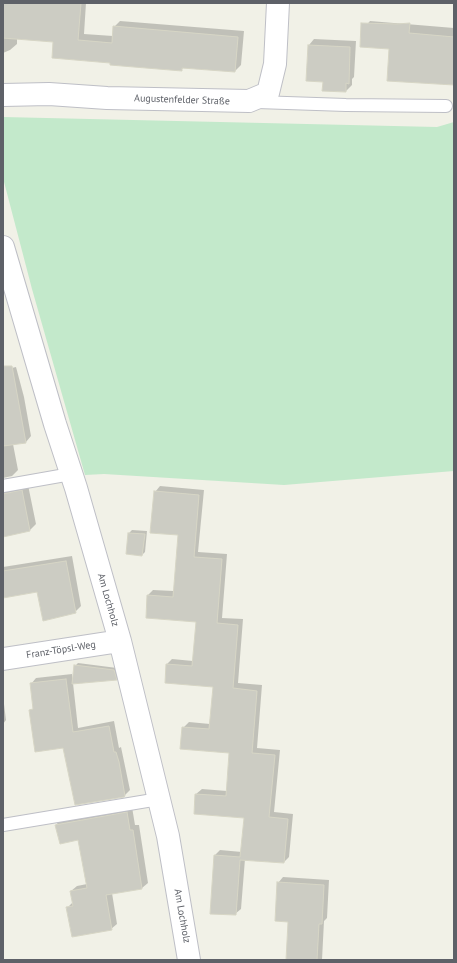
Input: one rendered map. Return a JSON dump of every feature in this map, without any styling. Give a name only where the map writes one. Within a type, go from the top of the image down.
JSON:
[{"type":"street","name":"Augustenfelder Straße","points":[[3,95],[49,94],[107,98],[249,101],[268,93],[275,64],[278,3]]},
{"type":"street","name":"Am Lochholz","points":[[3,247],[120,641],[168,836],[189,960]]},
{"type":"street","name":"Franz-Töpsl-Weg","points":[[3,659],[120,641]]},
{"type":"lane","points":[[249,101],[346,105],[446,106]]},
{"type":"lane","points":[[3,486],[71,474]]},
{"type":"lane","points":[[3,825],[159,799]]},
{"type":"green space","points":[[3,117],[437,127],[454,122],[454,471],[284,485],[104,474],[85,475],[32,289],[3,178]]},
{"type":"building","points":[[3,3],[81,3],[78,40],[112,43],[113,26],[238,37],[235,72],[182,68],[182,71],[52,58],[53,42],[3,38]]},
{"type":"building","points":[[361,23],[410,23],[409,33],[454,37],[454,85],[387,81],[389,49],[360,47]]},
{"type":"building","points":[[308,45],[350,47],[349,84],[346,83],[346,92],[322,91],[323,82],[306,81]]},
{"type":"building","points":[[3,366],[12,366],[26,443],[3,446]]},
{"type":"building","points":[[22,490],[30,531],[3,537],[3,494]]},
{"type":"building","points":[[154,491],[199,495],[194,557],[222,559],[217,623],[238,625],[233,688],[257,691],[252,753],[275,755],[269,817],[288,819],[284,863],[240,860],[236,915],[210,914],[214,855],[240,857],[244,818],[194,814],[195,794],[226,796],[229,753],[180,749],[182,727],[209,729],[213,687],[165,683],[166,664],[192,666],[196,622],[146,618],[147,595],[173,597],[178,535],[150,533]]},
{"type":"building","points":[[128,533],[145,534],[142,556],[126,554]]},
{"type":"building","points":[[66,561],[76,613],[43,621],[37,592],[3,598],[3,571]]},
{"type":"building","points":[[74,665],[114,670],[117,680],[72,684]]},
{"type":"building","points":[[66,679],[73,732],[109,726],[114,752],[116,752],[119,762],[124,797],[75,805],[63,748],[35,752],[29,710],[33,709],[30,683]]},
{"type":"building","points":[[127,812],[130,830],[133,830],[142,889],[106,895],[112,930],[72,937],[66,907],[73,906],[70,891],[87,888],[78,840],[60,844],[55,825]]},
{"type":"building","points":[[277,882],[324,885],[322,924],[319,924],[317,960],[286,960],[288,922],[275,921]]}]
